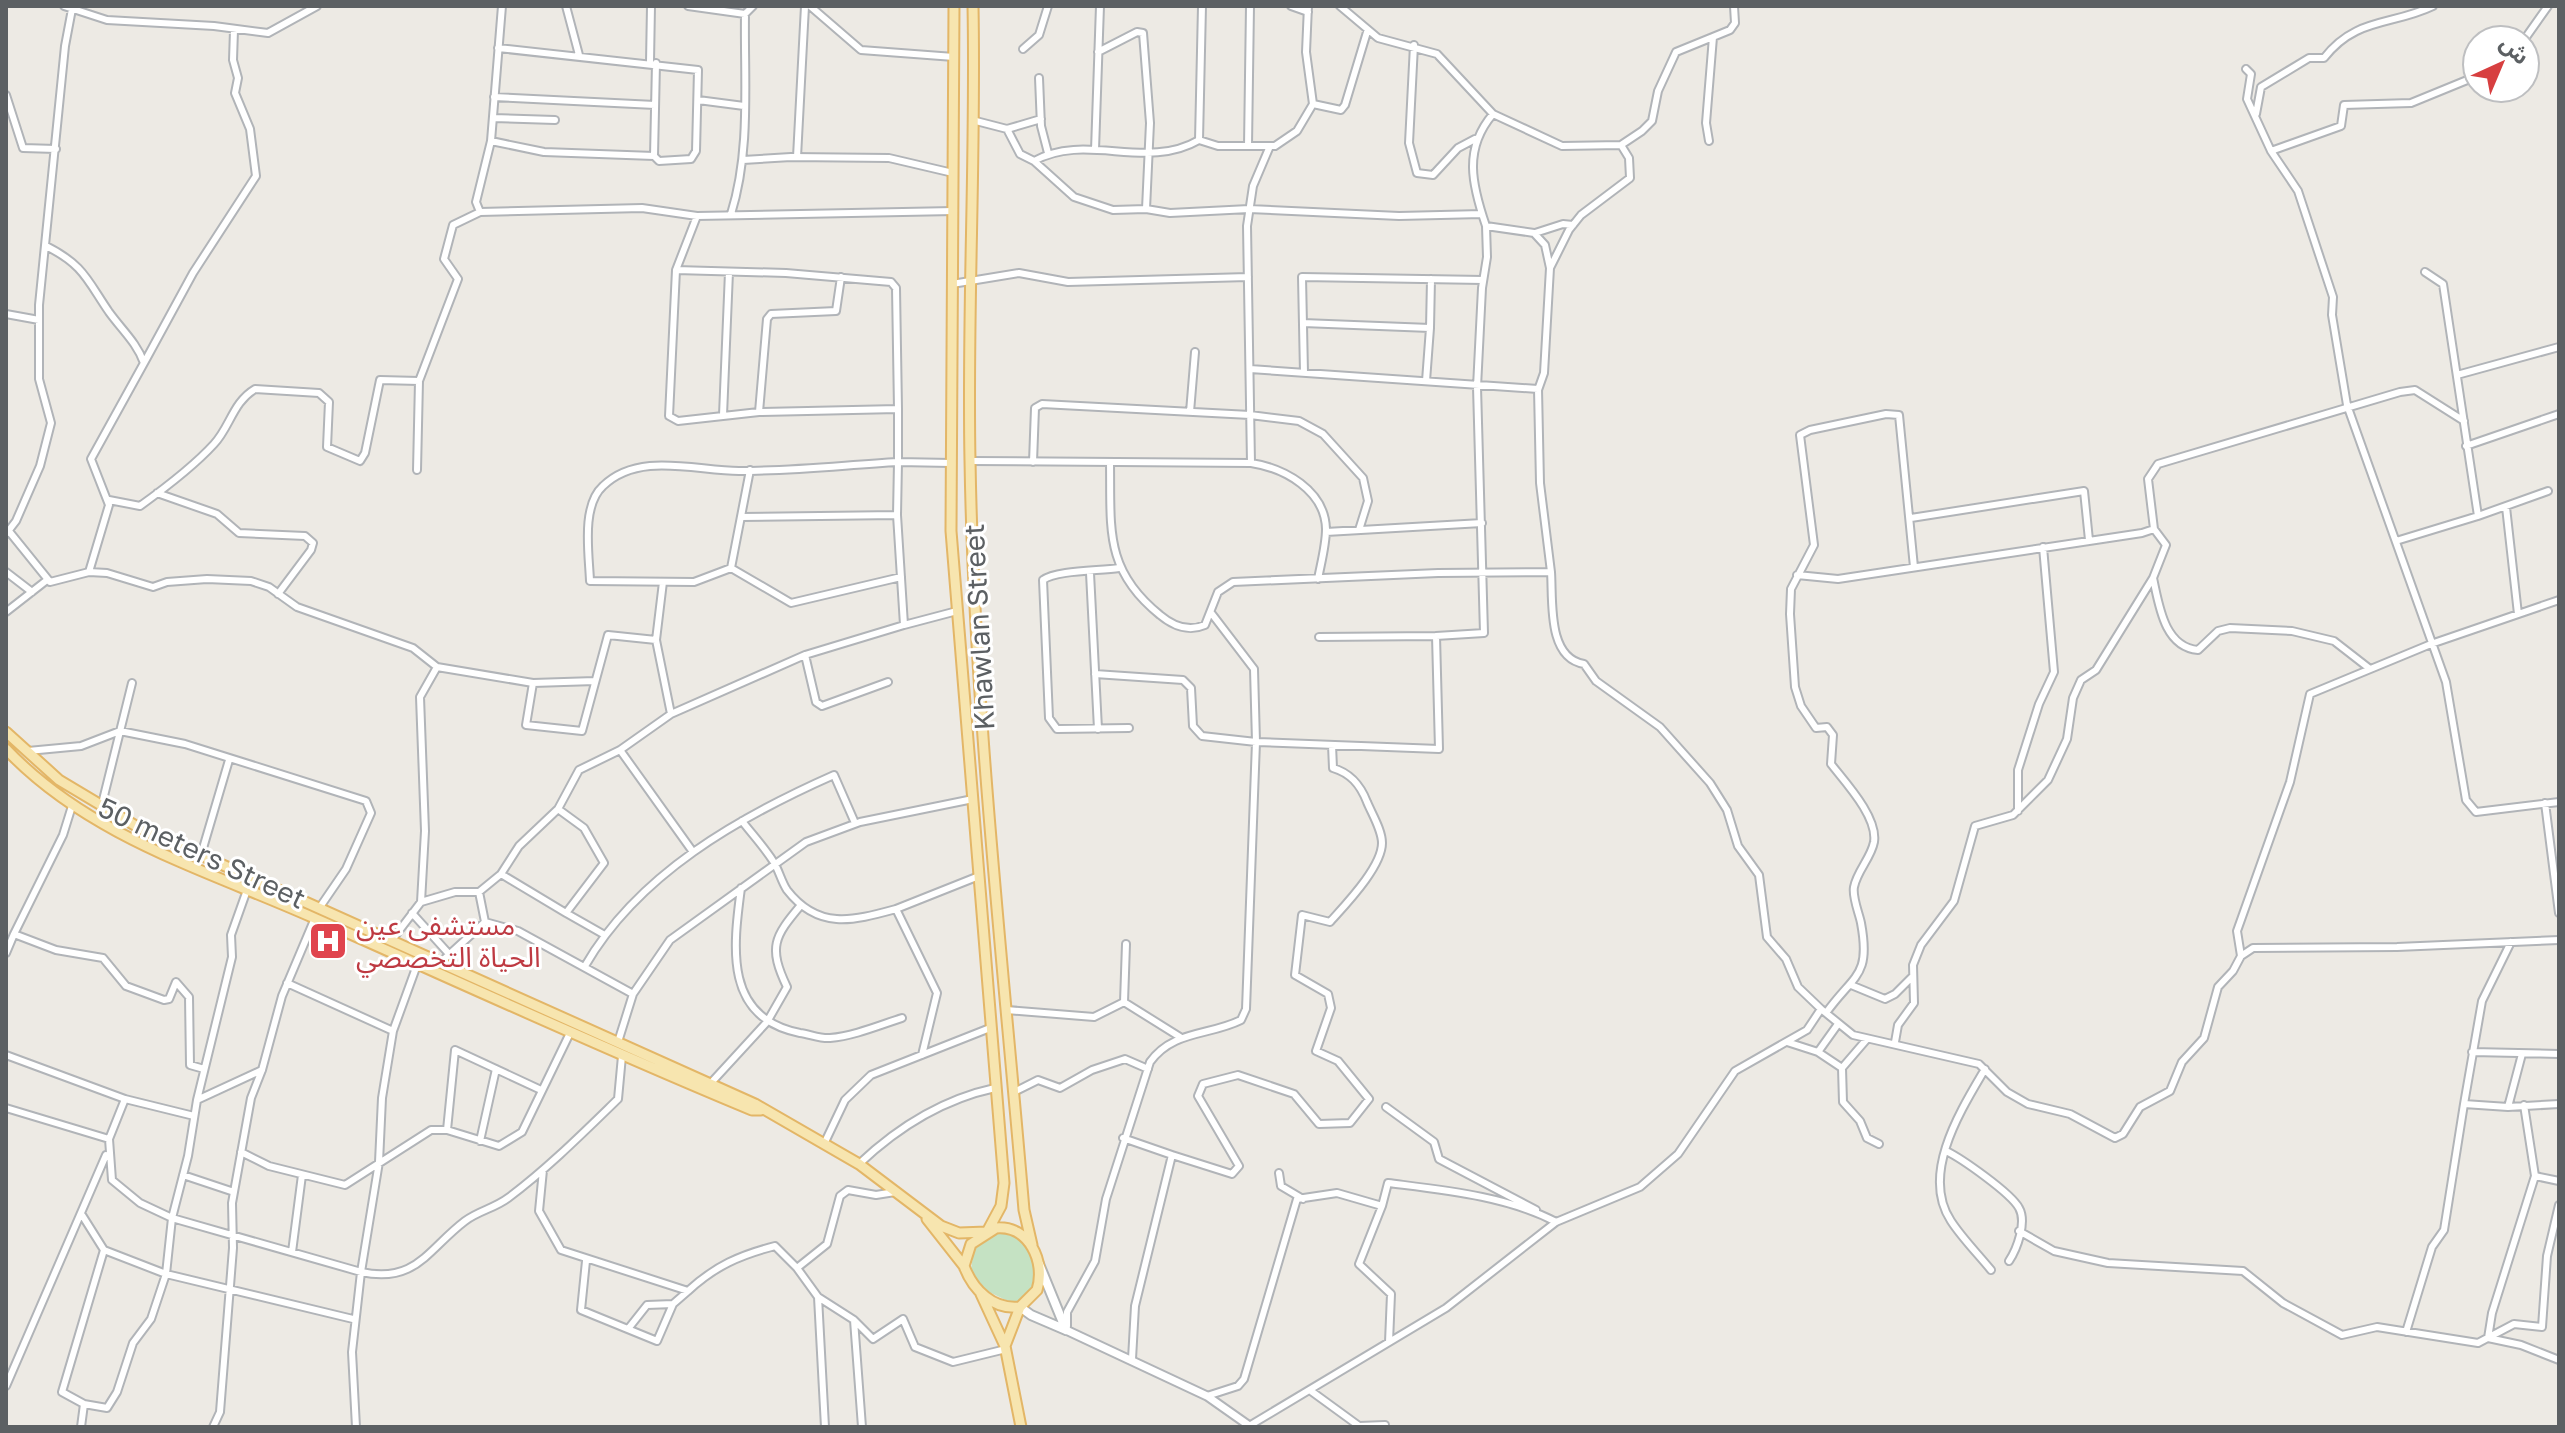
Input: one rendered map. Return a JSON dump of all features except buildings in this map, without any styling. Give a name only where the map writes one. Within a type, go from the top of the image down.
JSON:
[{"type":"main road","name":"Khawlan Street","points":[[954,6],[951,463],[957,611],[1003,1195],[987,1232]]},
{"type":"main road","name":"Khawlan Street","points":[[973,6],[976,121],[970,461],[982,709],[1024,1210],[1032,1245]]},
{"type":"main road","points":[[966,706],[982,709]]},
{"type":"main road","name":"50 meters Street","points":[[6,732],[59,780],[101,808],[710,1084],[825,1142],[859,1164],[925,1216],[951,1231],[987,1232]]},
{"type":"main road","name":"50 meters Street","points":[[6,749],[72,806],[130,839],[622,1056],[752,1110],[761,1110]]},
{"type":"main road","points":[[50,790],[59,780]]},
{"type":"main road","points":[[273,900],[277,888]]},
{"type":"main road","name":"50 meters Street","points":[[925,1216],[964,1266]]},
{"type":"main road","points":[[1021,1427],[1005,1348],[981,1294],[964,1266],[971,1244],[987,1232],[1012,1228],[1032,1245],[1066,1330]]},
{"type":"main road","points":[[1005,1348],[1020,1307],[1037,1290],[1039,1264]]},
{"type":"main road","points":[[981,1294],[1000,1305],[1020,1307],[1066,1330]]},
{"type":"street","points":[[64,6],[107,20],[268,33],[317,6]]},
{"type":"street","points":[[480,212],[476,202],[491,141],[502,6]]},
{"type":"street","points":[[566,6],[579,55]]},
{"type":"street","points":[[651,6],[654,156]]},
{"type":"street","points":[[689,6],[745,14]]},
{"type":"street","points":[[731,214],[741,182],[743,160],[745,14],[753,6]]},
{"type":"street","points":[[807,6],[861,50],[954,57]]},
{"type":"street","points":[[797,157],[807,6]]},
{"type":"street","points":[[1023,49],[1039,35],[1048,6]]},
{"type":"street","points":[[1095,150],[1100,6]]},
{"type":"street","points":[[1202,6],[1199,140],[1204,145],[1248,146],[1270,146],[1297,131],[1313,104],[1306,52],[1308,9],[1291,6]]},
{"type":"street","points":[[1248,146],[1250,6]]},
{"type":"street","points":[[1340,6],[1367,32],[1378,38],[1414,45],[1437,54],[1493,114],[1562,146],[1621,145],[1652,121],[1658,91],[1676,52],[1713,37],[1735,23],[1734,6]]},
{"type":"street","points":[[2256,114],[2261,87],[2309,58],[2324,58],[2339,39],[2378,20],[2412,16],[2433,6]]},
{"type":"street","points":[[2535,24],[2548,6]]},
{"type":"street","points":[[47,580],[7,530],[16,521],[40,466],[51,423],[39,379],[39,320],[72,9]]},
{"type":"street","points":[[89,572],[109,500],[91,459],[193,273],[256,176],[250,129],[235,93],[238,78],[233,60],[234,30]]},
{"type":"street","points":[[1098,52],[1137,32],[1143,33],[1149,80],[1150,153],[1146,209]]},
{"type":"street","points":[[1313,104],[1334,110],[1341,110],[1345,105],[1367,32]]},
{"type":"street","points":[[1709,141],[1706,123],[1713,37]]},
{"type":"street","points":[[1414,45],[1409,143],[1417,173],[1433,175],[1458,148],[1475,139]]},
{"type":"street","points":[[491,141],[544,152],[654,156],[659,161],[695,157],[698,70],[498,48]]},
{"type":"street","points":[[2246,69],[2251,74],[2247,99],[2271,151],[2298,191],[2333,297],[2332,315],[2347,405],[2446,682],[2470,808],[2476,812],[2559,802]]},
{"type":"street","points":[[1039,78],[1041,119],[1048,153]]},
{"type":"street","points":[[2271,151],[2341,126],[2344,105],[2411,103],[2461,83]]},
{"type":"street","points":[[6,95],[23,148],[56,149]]},
{"type":"street","points":[[494,97],[655,105]]},
{"type":"street","points":[[698,100],[744,106]]},
{"type":"street","points":[[1319,637],[1484,633],[1485,573],[1477,387],[1487,257],[1486,226],[1471,162],[1475,139],[1493,114]]},
{"type":"street","points":[[493,118],[555,120]]},
{"type":"street","points":[[976,121],[1007,129],[1041,119]]},
{"type":"street","points":[[1007,129],[1020,154],[1034,161],[1074,197],[1087,204],[1113,210],[1146,209],[1170,213],[1249,209],[1399,216],[1482,214]]},
{"type":"street","points":[[1034,161],[1048,153],[1095,150],[1170,153],[1199,140]]},
{"type":"street","points":[[1550,268],[1573,225],[1585,211],[1630,178],[1629,158],[1621,145]]},
{"type":"street","points":[[1251,463],[1249,209],[1253,186],[1270,146]]},
{"type":"street","points":[[743,160],[797,157],[901,159],[954,174]]},
{"type":"street","points":[[417,470],[419,381],[455,294],[458,279],[444,259],[453,225],[480,212],[642,208],[697,216],[954,211]]},
{"type":"street","points":[[697,216],[676,270],[669,416],[678,421],[759,412],[898,409]]},
{"type":"street","points":[[1486,226],[1497,230],[1510,228],[1535,233],[1563,224],[1573,225]]},
{"type":"street","points":[[1535,233],[1547,251],[1550,268],[1544,373],[1538,390],[1540,483],[1555,625],[1563,651],[1568,659],[1584,664],[1596,681],[1660,727],[1710,783],[1727,810],[1738,846],[1759,875],[1767,937],[1786,959],[1798,987],[1838,1024],[1867,1039],[1895,1042],[1985,1069],[2007,1092],[2028,1104],[2070,1114],[2094,1130],[2120,1137],[2140,1107],[2170,1091],[2182,1062],[2204,1038],[2218,987],[2233,971],[2241,956],[2261,946],[2397,947],[2559,940]]},
{"type":"street","points":[[46,246],[68,257],[85,272],[108,310],[139,349],[144,363]]},
{"type":"street","points":[[676,270],[881,279],[896,288],[897,515],[904,625]]},
{"type":"street","points":[[723,415],[729,272]]},
{"type":"street","points":[[2425,272],[2443,284],[2478,516]]},
{"type":"street","points":[[952,284],[1019,273],[1068,282],[1248,277]]},
{"type":"street","points":[[759,412],[767,319],[771,314],[836,311],[841,277]]},
{"type":"street","points":[[1304,373],[1302,277],[1483,280]]},
{"type":"street","points":[[1426,381],[1431,279]]},
{"type":"street","points":[[6,314],[39,320]]},
{"type":"street","points":[[1303,323],[1430,328]]},
{"type":"street","points":[[2457,375],[2559,347]]},
{"type":"street","points":[[1190,412],[1195,352]]},
{"type":"street","points":[[1250,369],[1538,390]]},
{"type":"street","points":[[109,500],[140,506],[216,443],[229,415],[255,389],[319,393],[326,397],[329,402],[327,447],[360,461],[365,453],[380,380],[419,381]]},
{"type":"street","points":[[1851,985],[1885,999],[1911,978],[1921,945],[1954,901],[1975,826],[2005,820],[2048,780],[2062,752],[2081,680],[2096,670],[2153,578],[2166,545],[2154,529],[2148,479],[2158,464],[2347,405],[2415,390],[2464,421]]},
{"type":"street","points":[[1033,462],[1033,415],[1035,408],[1042,404],[1250,415],[1312,427],[1348,458],[1367,488],[1368,501],[1359,530]]},
{"type":"street","points":[[1212,614],[1254,669],[1256,742],[1246,1009],[1241,1020],[1234,1023],[1180,1037],[1158,1052],[1148,1069],[1123,1138],[1106,1199],[1095,1261],[1067,1312],[1066,1330],[1207,1396],[1250,1426],[1446,1308],[1556,1222],[1640,1187],[1678,1154],[1735,1071],[1807,1030],[1851,985],[1864,965],[1866,952],[1853,889],[1874,841],[1872,826],[1855,799],[1852,786],[1831,764],[1833,735],[1827,727],[1816,728],[1801,706],[1795,687],[1791,589],[1814,545],[1800,435],[1810,430],[1886,414],[1899,415],[1914,567]]},
{"type":"street","points":[[2466,446],[2559,414]]},
{"type":"street","points":[[970,461],[1251,463],[1285,472],[1320,505],[1326,532],[1318,579]]},
{"type":"street","points":[[731,568],[694,582],[590,581],[590,518],[602,486],[622,473],[662,465],[750,470],[898,462],[951,463]]},
{"type":"street","points":[[1110,463],[1111,533],[1119,568],[1143,601],[1172,625],[1196,629],[1205,625],[1212,614],[1218,592],[1233,582],[1551,572]]},
{"type":"street","points":[[731,568],[750,470]]},
{"type":"street","points":[[1911,518],[2084,491],[2089,540]]},
{"type":"street","points":[[2396,541],[2548,491]]},
{"type":"street","points":[[157,493],[217,514],[239,533],[305,536],[313,543],[311,550],[278,594]]},
{"type":"street","points":[[2506,507],[2518,614]]},
{"type":"street","points":[[741,517],[897,515]]},
{"type":"street","points":[[1326,532],[1482,523]]},
{"type":"street","points":[[1797,575],[1838,579],[2154,529]]},
{"type":"street","points":[[2018,811],[2018,770],[2039,704],[2054,672],[2043,547]]},
{"type":"street","points":[[731,568],[791,603],[901,577]]},
{"type":"street","points":[[1119,568],[1053,574],[1041,586],[1049,718],[1057,729],[1129,728]]},
{"type":"street","points":[[6,572],[32,592]]},
{"type":"street","points":[[6,612],[47,580],[89,572],[107,573],[153,587],[167,582],[207,579],[251,581],[269,587],[297,607],[413,648],[437,667],[533,683],[595,681]]},
{"type":"street","points":[[1090,573],[1098,729]]},
{"type":"street","points":[[2153,578],[2161,612],[2171,636],[2185,649],[2198,650],[2218,631],[2230,628],[2292,631],[2334,641],[2370,669]]},
{"type":"street","points":[[663,582],[656,640],[671,714]]},
{"type":"street","points":[[2241,956],[2237,931],[2290,782],[2310,694],[2431,644],[2559,600]]},
{"type":"street","points":[[392,940],[421,902],[455,892],[479,892],[501,874],[519,846],[558,809],[579,770],[620,750],[671,714],[805,655],[957,611]]},
{"type":"street","points":[[533,683],[526,725],[582,731],[608,635],[656,640]]},
{"type":"street","points":[[1095,674],[1183,680],[1191,688],[1196,731],[1202,736],[1256,742],[1439,749],[1436,636]]},
{"type":"street","points":[[805,655],[816,702],[822,706],[888,682]]},
{"type":"street","points":[[421,902],[425,831],[420,697],[437,667]]},
{"type":"street","points":[[101,808],[132,683]]},
{"type":"street","points":[[24,751],[81,746],[120,731],[185,744],[366,801],[370,808],[346,869],[320,907]]},
{"type":"street","points":[[1123,1138],[1232,1174],[1239,1166],[1198,1096],[1203,1084],[1238,1075],[1294,1094],[1319,1124],[1350,1123],[1369,1099],[1338,1061],[1316,1051],[1331,1008],[1328,994],[1295,975],[1302,915],[1330,922],[1356,894],[1381,853],[1382,841],[1364,795],[1348,772],[1333,768],[1332,745]]},
{"type":"street","points":[[620,750],[693,852]]},
{"type":"street","points":[[201,855],[229,760]]},
{"type":"street","points":[[585,966],[603,934],[660,877],[693,852],[779,799],[834,775],[855,823]]},
{"type":"street","points":[[618,1042],[633,994],[670,940],[806,842],[855,823],[973,799]]},
{"type":"street","points":[[2545,803],[2559,913]]},
{"type":"street","points":[[6,953],[63,835],[72,806]]},
{"type":"street","points":[[558,809],[584,828],[604,863],[566,913]]},
{"type":"street","points":[[742,821],[775,864],[785,888],[801,905],[809,912],[836,920],[859,919],[896,909],[979,876]]},
{"type":"street","points":[[501,874],[603,934]]},
{"type":"street","points":[[741,888],[735,934],[736,964],[745,997],[767,1022],[783,1029],[829,1038],[902,1018]]},
{"type":"street","points":[[104,1250],[62,1392],[84,1404],[107,1408],[117,1392],[133,1343],[151,1319],[166,1274],[172,1218],[232,957],[231,935],[247,890]]},
{"type":"street","points":[[479,892],[485,922]]},
{"type":"street","points":[[710,1084],[767,1022],[787,987],[774,948],[780,929],[801,905]]},
{"type":"street","points":[[896,909],[937,993],[922,1055]]},
{"type":"street","points":[[412,913],[449,954]]},
{"type":"street","points":[[213,1427],[220,1412],[234,1192],[251,1098],[287,983],[315,918]]},
{"type":"street","points":[[485,922],[518,931],[633,994]]},
{"type":"street","points":[[441,962],[485,922]]},
{"type":"street","points":[[14,934],[56,950],[103,958],[126,986],[164,1000],[169,999],[176,982],[189,997],[190,1065],[204,1069]]},
{"type":"street","points":[[2406,1332],[2432,1247],[2444,1230],[2472,1052],[2485,991],[2511,942]]},
{"type":"street","points":[[1124,1002],[1126,944]]},
{"type":"street","points":[[356,1427],[353,1319],[379,1162],[382,1098],[393,1031],[421,954]]},
{"type":"street","points":[[1895,1042],[1898,1025],[1914,1003],[1915,984],[1911,978]]},
{"type":"street","points":[[287,983],[393,1031]]},
{"type":"street","points":[[1124,1002],[1180,1037]]},
{"type":"street","points":[[1007,1010],[1094,1017],[1124,1002]]},
{"type":"street","points":[[1818,1052],[1838,1024]]},
{"type":"street","points":[[825,1142],[845,1100],[871,1075],[990,1028]]},
{"type":"street","points":[[241,1152],[269,1166],[345,1185],[431,1130],[447,1130],[499,1146],[512,1141],[522,1132],[570,1033]]},
{"type":"street","points":[[1867,1039],[1842,1068],[1843,1102],[1860,1121],[1867,1138],[1879,1144]]},
{"type":"street","points":[[1787,1042],[1818,1052],[1842,1068]]},
{"type":"street","points":[[447,1130],[455,1050],[541,1090]]},
{"type":"street","points":[[2472,1052],[2559,1054]]},
{"type":"street","points":[[2508,1107],[2522,1054]]},
{"type":"street","points":[[6,1055],[125,1099],[194,1116]]},
{"type":"street","points":[[125,1099],[109,1139],[112,1180],[140,1203],[172,1218],[233,1236],[361,1272],[390,1276],[418,1265],[466,1219],[505,1201],[543,1170],[618,1099],[622,1056]]},
{"type":"street","points":[[1014,1092],[1038,1080],[1060,1088],[1092,1070],[1125,1059],[1148,1069]]},
{"type":"street","points":[[480,1141],[496,1069]]},
{"type":"street","points":[[1985,1069],[1962,1107],[1946,1151],[1940,1189],[1950,1220],[1991,1270]]},
{"type":"street","points":[[197,1100],[262,1070]]},
{"type":"street","points":[[859,1164],[885,1140],[918,1119],[966,1094],[995,1088]]},
{"type":"street","points":[[2464,1104],[2508,1107],[2559,1104]]},
{"type":"street","points":[[2488,1338],[2492,1313],[2535,1176],[2524,1105]]},
{"type":"street","points":[[1386,1107],[1434,1142],[1439,1159],[1502,1195],[1521,1200],[1556,1222]]},
{"type":"street","points":[[6,1108],[109,1139]]},
{"type":"street","points":[[1946,1151],[1976,1167],[2018,1206],[2019,1231],[2009,1261]]},
{"type":"street","points":[[6,1386],[108,1152]]},
{"type":"street","points":[[1132,1359],[1135,1306],[1172,1155]]},
{"type":"street","points":[[543,1170],[539,1211],[561,1250],[586,1261],[688,1291]]},
{"type":"street","points":[[1279,1173],[1281,1186],[1303,1199]]},
{"type":"street","points":[[183,1175],[234,1192]]},
{"type":"street","points":[[292,1252],[302,1175]]},
{"type":"street","points":[[2535,1176],[2559,1181]]},
{"type":"street","points":[[1389,1342],[1391,1294],[1359,1264],[1388,1183],[1442,1190],[1538,1213]]},
{"type":"street","points":[[797,1268],[827,1244],[840,1196],[848,1190],[876,1195],[895,1192]]},
{"type":"street","points":[[1207,1396],[1238,1386],[1244,1379],[1297,1199],[1337,1193],[1382,1206]]},
{"type":"street","points":[[2019,1231],[2054,1251],[2108,1263],[2243,1271],[2283,1303],[2342,1335],[2377,1327],[2478,1343],[2514,1324],[2538,1328],[2543,1325],[2547,1256],[2559,1205]]},
{"type":"street","points":[[82,1215],[104,1250],[166,1274],[353,1319]]},
{"type":"street","points":[[586,1261],[581,1310],[657,1341],[673,1304],[709,1271],[735,1257],[775,1246],[797,1268],[818,1297],[854,1320],[873,1339],[903,1319],[915,1347],[953,1362],[1005,1348]]},
{"type":"street","points":[[818,1297],[825,1427]]},
{"type":"street","points":[[628,1329],[647,1305],[673,1304]]},
{"type":"street","points":[[854,1320],[862,1427]]},
{"type":"street","points":[[2488,1338],[2521,1345],[2559,1360]]},
{"type":"street","points":[[1311,1391],[1359,1426],[1385,1425]]},
{"type":"street","points":[[81,1427],[84,1404]]},
{"type":"green space","points":[[998,1232],[1017,1236],[1029,1253],[1034,1273],[1029,1291],[1012,1303],[983,1289],[971,1270],[974,1248]]},
{"type":"place","name":"مستشفى عين الحياة التخصصي","points":[[328,941]]}]
